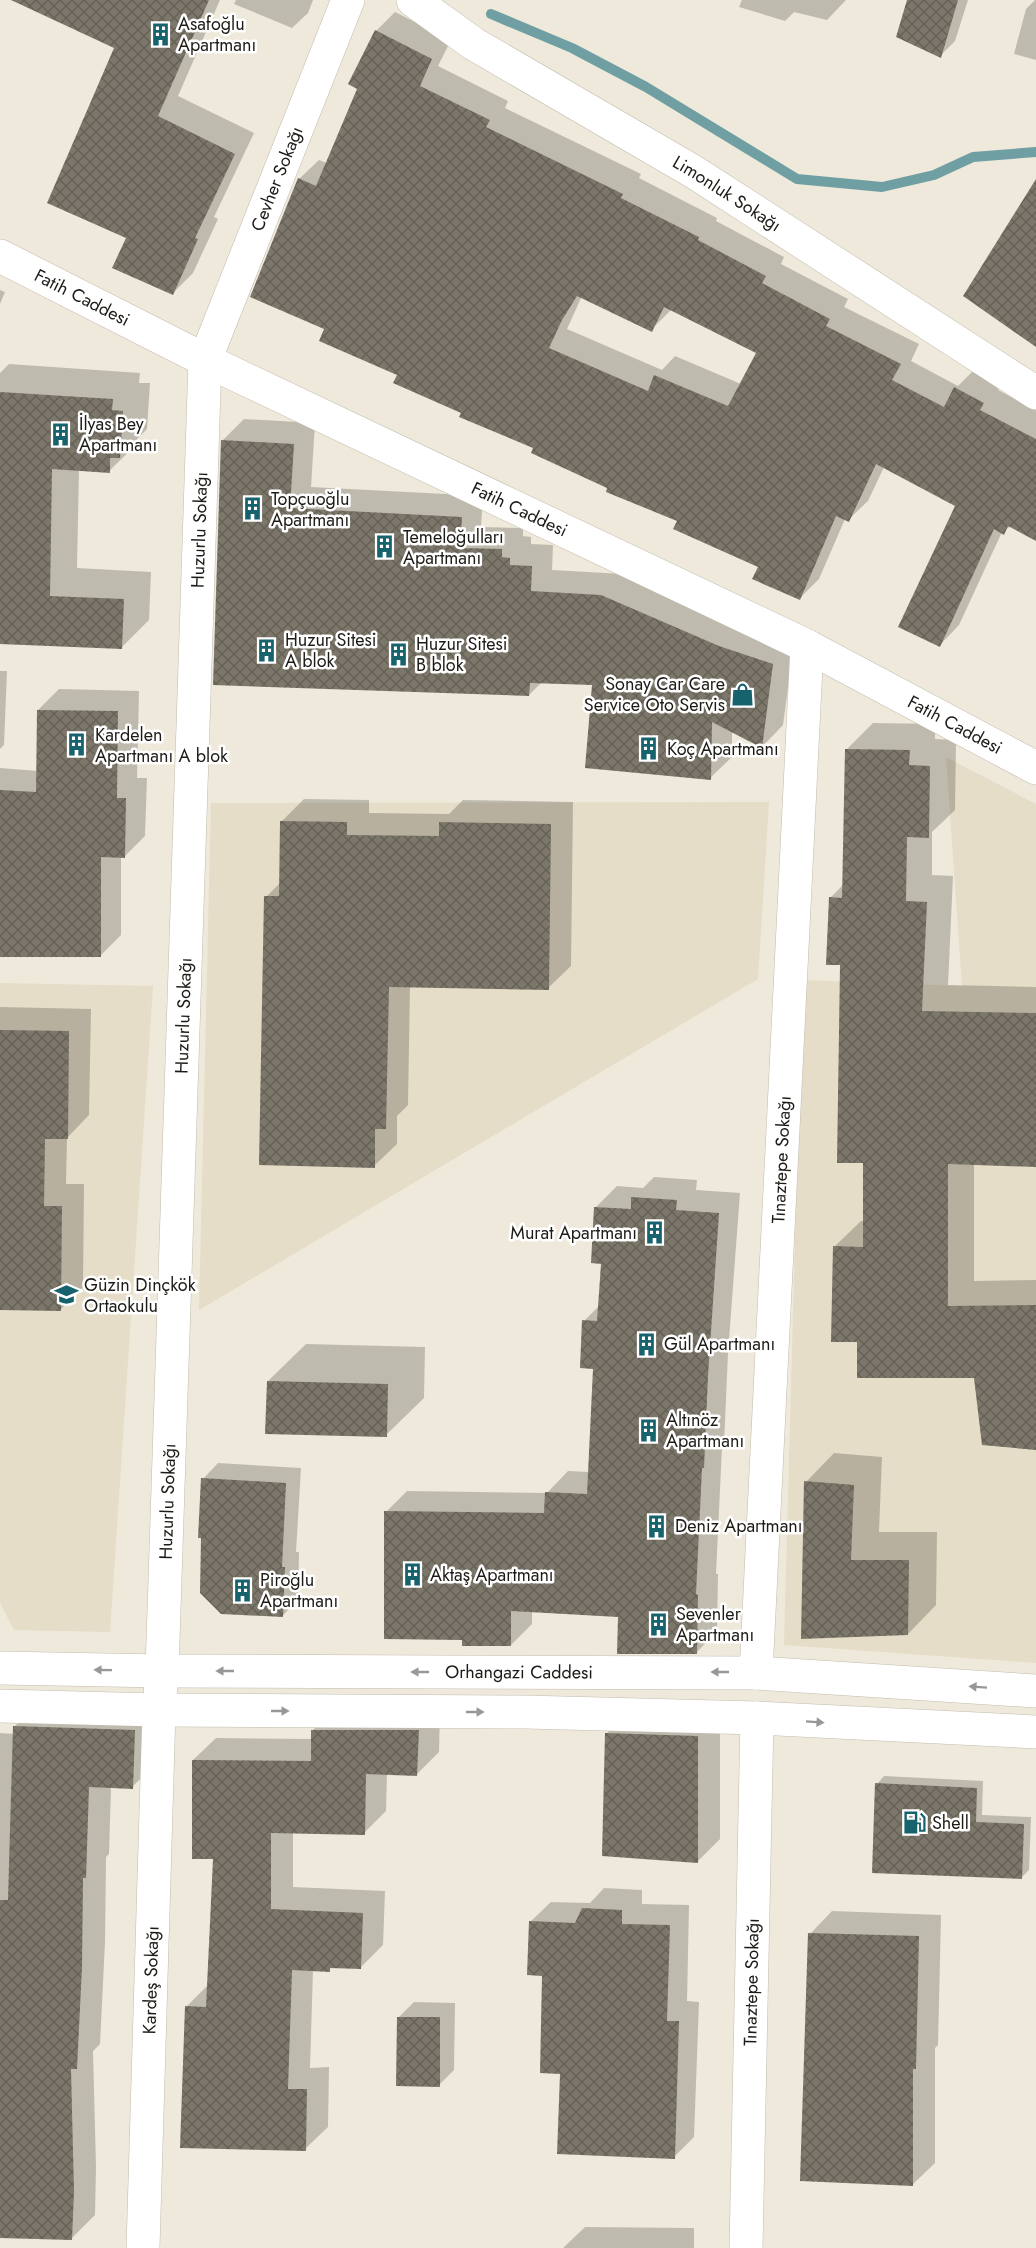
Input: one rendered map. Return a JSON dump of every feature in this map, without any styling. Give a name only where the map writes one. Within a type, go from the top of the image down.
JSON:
[{"type":"street","name":"Cevher Sokağı","points":[[205,360],[348,0]]},
{"type":"street","name":"Limonluk Sokağı","points":[[413,0],[474,44],[694,172],[1036,393]]},
{"type":"street","name":"Fatih Caddesi","points":[[0,256],[205,360],[807,646],[1036,768]]},
{"type":"street","name":"Huzurlu Sokağı","points":[[159,1710],[205,360]]},
{"type":"street","name":"Tınaztepe Sokağı","points":[[746,2248],[756,1672],[807,646]]},
{"type":"street","name":"Orhangazi Caddesi","points":[[0,1668],[162,1671],[756,1672],[1036,1691]]},
{"type":"street","points":[[0,1706],[159,1710],[525,1712],[757,1718],[1036,1732]]},
{"type":"street","name":"Kardeş Sokağı","points":[[143,2248],[159,1710]]},
{"type":"shaded area","points":[[946,757],[1036,804],[1036,1663],[784,1645],[802,980],[962,986]]},
{"type":"shaded area","points":[[769,802],[758,979],[199,1310],[211,803]]},
{"type":"shaded area","name":"Güzin Dinçkök Ortaokulu","points":[[0,983],[153,986],[110,1632],[14,1630],[0,1603]]},
{"type":"building","points":[[11,0],[209,0],[158,116],[235,154],[195,238],[198,239],[173,295],[112,268],[126,238],[47,203],[114,48]]},
{"type":"building","points":[[907,0],[958,0],[941,58],[896,37]]},
{"type":"building","points":[[375,30],[432,59],[420,86],[490,120],[486,127],[623,194],[621,198],[699,237],[698,240],[766,276],[762,283],[830,319],[826,326],[901,364],[892,380],[944,407],[954,387],[984,403],[980,410],[1036,439],[1036,541],[1008,526],[1004,535],[994,529],[940,647],[898,627],[955,506],[876,464],[849,522],[836,516],[800,600],[752,579],[758,567],[673,529],[677,521],[606,492],[607,488],[531,453],[533,448],[459,417],[461,413],[393,383],[397,375],[319,341],[324,329],[250,297],[298,178],[316,186],[357,89],[348,84]],"holes":[[[577,296],[652,332],[664,307],[756,353],[728,406],[654,375],[648,391],[549,348],[562,320]]]},
{"type":"building","points":[[1036,179],[1036,347],[963,296]]},
{"type":"building","points":[[0,392],[113,399],[112,410],[123,411],[120,458],[110,458],[110,473],[52,469],[50,596],[124,599],[122,649],[0,644]]},
{"type":"building","points":[[221,440],[294,444],[290,508],[462,517],[460,548],[502,549],[502,557],[510,558],[510,565],[532,566],[531,591],[601,595],[719,646],[773,664],[762,748],[712,722],[711,780],[585,768],[592,685],[530,683],[529,696],[213,685]]},
{"type":"building","points":[[37,710],[118,711],[117,798],[126,798],[125,858],[101,857],[101,957],[0,957],[0,790],[36,792]]},
{"type":"building","points":[[845,749],[910,750],[909,765],[930,766],[929,838],[907,837],[906,901],[927,902],[922,1011],[1036,1013],[1036,1167],[948,1164],[948,1306],[1036,1305],[1036,1450],[982,1445],[974,1378],[857,1378],[857,1342],[831,1342],[833,1246],[863,1247],[863,1163],[837,1163],[840,965],[826,965],[829,897],[842,898]]},
{"type":"building","points":[[280,821],[347,822],[347,835],[439,836],[439,822],[551,824],[549,990],[389,987],[386,1129],[375,1129],[375,1168],[259,1165],[264,896],[279,896]]},
{"type":"building","points":[[0,1030],[69,1031],[68,1139],[45,1139],[44,1206],[62,1206],[61,1311],[0,1310]]},
{"type":"building","points":[[631,1197],[677,1200],[676,1210],[719,1213],[704,1468],[702,1468],[696,1594],[698,1595],[697,1654],[617,1654],[618,1617],[511,1611],[511,1646],[462,1646],[462,1640],[384,1639],[384,1511],[544,1513],[545,1492],[587,1494],[593,1369],[580,1368],[582,1320],[597,1321],[601,1264],[591,1263],[594,1207],[631,1209]]},
{"type":"building","points":[[267,1381],[388,1384],[387,1437],[265,1434]]},
{"type":"building","points":[[201,1478],[286,1483],[282,1567],[285,1567],[283,1617],[221,1614],[200,1593],[201,1538],[198,1538]]},
{"type":"building","points":[[804,1481],[854,1485],[851,1560],[909,1560],[908,1635],[801,1639]]},
{"type":"building","points":[[13,1726],[135,1730],[133,1789],[89,1787],[86,1878],[83,1878],[77,2069],[71,2069],[74,2191],[72,2240],[0,2238],[0,1900],[8,1900]]},
{"type":"building","points":[[311,1730],[419,1730],[417,1776],[366,1774],[365,1835],[271,1833],[271,1909],[363,1913],[361,1969],[330,1968],[330,1972],[292,1970],[288,2089],[307,2089],[306,2151],[180,2148],[185,2006],[206,2007],[213,1859],[192,1859],[192,1760],[311,1761]]},
{"type":"building","points":[[605,1733],[698,1736],[698,1863],[602,1856]]},
{"type":"building","points":[[875,1783],[977,1788],[976,1822],[1024,1824],[1022,1879],[872,1873]]},
{"type":"building","points":[[582,1908],[622,1910],[622,1924],[670,1925],[667,2021],[679,2021],[675,2159],[557,2154],[560,2074],[540,2073],[542,1976],[527,1975],[529,1921],[575,1923]]},
{"type":"building","points":[[808,1933],[919,1936],[916,2069],[913,2069],[913,2186],[800,2181]]},
{"type":"building","points":[[397,2017],[440,2017],[440,2087],[396,2086]]},
{"type":"waterway","points":[[491,14],[572,48],[646,87],[797,179],[882,187],[934,175],[973,157],[1036,152]]},
{"type":"place","name":"Asafoğlu Apartmanı","points":[[160,34]]},
{"type":"place","name":"İlyas Bey Apartmanı","points":[[61,434]]},
{"type":"place","name":"Topçuoğlu Apartmanı","points":[[253,509]]},
{"type":"place","name":"Temeloğulları Apartmanı","points":[[385,547]]},
{"type":"place","name":"Huzur Sitesi A blok","points":[[267,650]]},
{"type":"place","name":"Huzur Sitesi B blok","points":[[398,654]]},
{"type":"place","name":"Sonay Car Care Service Oto Servis","points":[[743,694]]},
{"type":"place","name":"Kardelen Apartmanı A blok","points":[[77,745]]},
{"type":"place","name":"Koç Apartmanı","points":[[649,749]]},
{"type":"place","name":"Murat Apartmanı","points":[[655,1233]]},
{"type":"place","name":"Güzin Dinçkök Ortaokulu","points":[[66,1295]]},
{"type":"place","name":"Gül Apartmanı","points":[[646,1344]]},
{"type":"place","name":"Altınöz Apartmanı","points":[[648,1430]]},
{"type":"place","name":"Deniz Apartmanı","points":[[657,1526]]},
{"type":"place","name":"Aktaş Apartmanı","points":[[412,1575]]},
{"type":"place","name":"Piroğlu Apartmanı","points":[[242,1590]]},
{"type":"place","name":"Sevenler Apartmanı","points":[[658,1624]]},
{"type":"place","name":"Shell","points":[[914,1823]]}]
